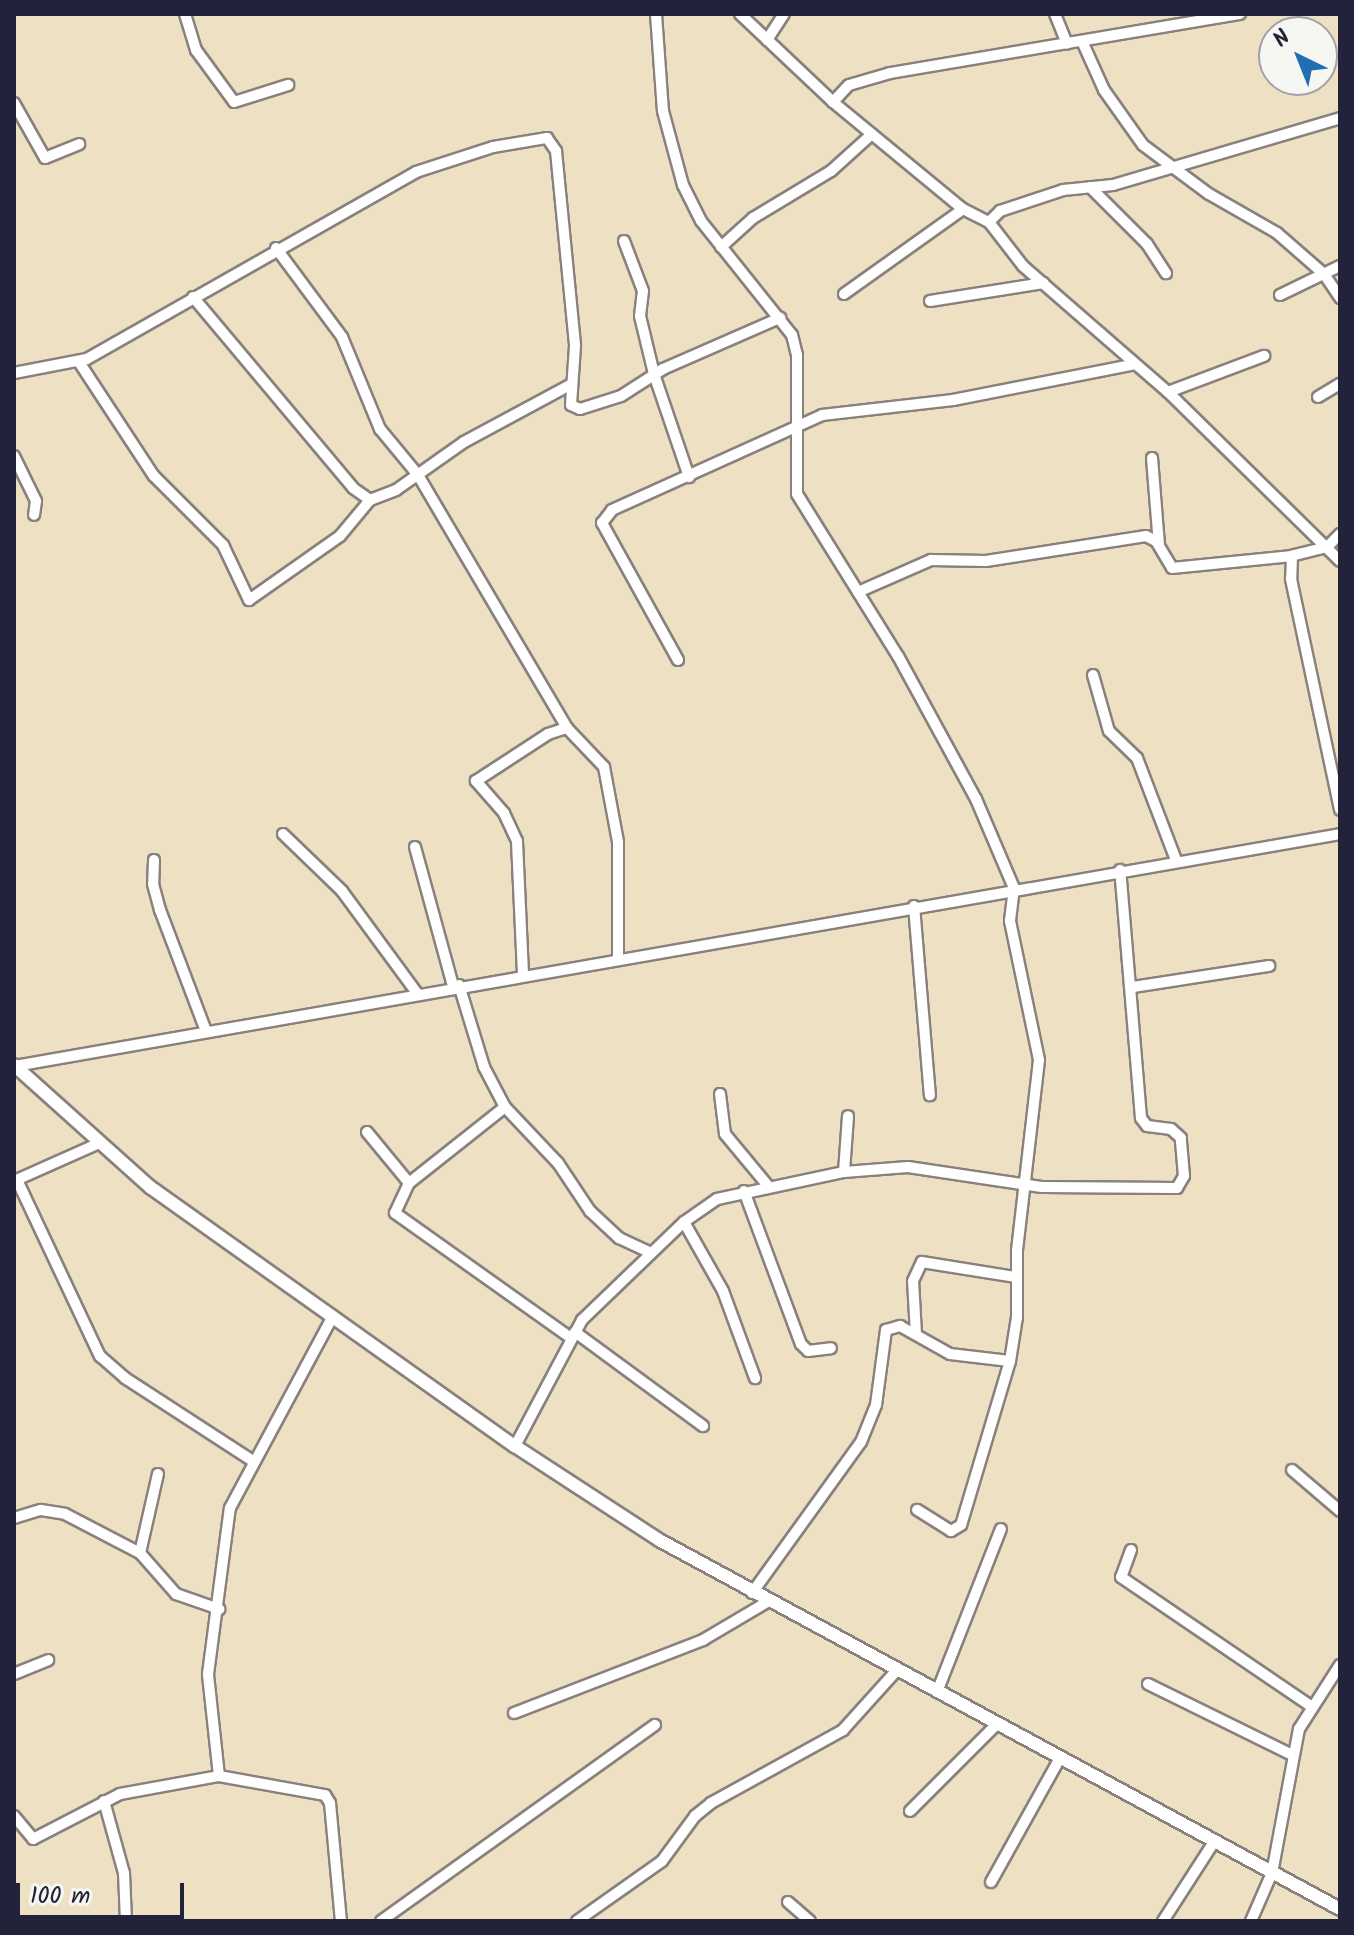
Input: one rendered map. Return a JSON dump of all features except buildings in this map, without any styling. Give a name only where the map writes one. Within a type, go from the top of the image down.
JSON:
[{"type":"street","points":[[185,14],[196,50],[234,102],[288,85]]},
{"type":"street","points":[[656,14],[672,150],[701,221],[780,318],[797,355],[797,494],[858,592],[976,799],[1014,888],[1010,921],[1039,1060],[1016,1277],[1019,1300],[1010,1361],[961,1525],[946,1530],[917,1510]]},
{"type":"street","points":[[740,14],[833,102],[963,209],[989,222],[1044,283],[1132,365],[1168,392],[1340,561]]},
{"type":"street","points":[[767,40],[784,14]]},
{"type":"street","points":[[1055,14],[1067,44]]},
{"type":"street","points":[[833,102],[849,85],[890,73],[1240,14]]},
{"type":"street","points":[[1082,41],[1118,112],[1143,145],[1168,166],[1277,233],[1324,274],[1340,298]]},
{"type":"street","points":[[14,103],[45,158],[79,144]]},
{"type":"street","points":[[989,222],[1016,205],[1063,190],[1090,187],[1340,118]]},
{"type":"street","points":[[721,247],[753,218],[831,171],[872,134]]},
{"type":"street","points":[[14,373],[79,362],[276,248],[442,162],[493,147],[550,140],[556,151],[575,346],[570,403],[580,409],[621,396],[654,374],[780,318]]},
{"type":"street","points":[[1090,187],[1147,244],[1166,273]]},
{"type":"street","points":[[844,294],[963,209]]},
{"type":"street","points":[[624,241],[643,291],[640,316],[654,374],[689,477]]},
{"type":"street","points":[[276,248],[342,337],[380,429],[418,475],[567,728],[591,748],[611,784],[618,842],[618,957]]},
{"type":"street","points":[[1280,295],[1340,266]]},
{"type":"street","points":[[930,301],[1044,283]]},
{"type":"street","points":[[193,297],[353,488],[370,500]]},
{"type":"street","points":[[1168,392],[1264,356]]},
{"type":"street","points":[[79,362],[154,476],[223,545],[249,600],[340,536],[370,500],[418,475],[464,442],[570,385]]},
{"type":"street","points":[[678,660],[602,523],[612,510],[822,415],[953,400],[1132,365]]},
{"type":"street","points":[[1318,397],[1340,384]]},
{"type":"street","points":[[798,402],[822,415]]},
{"type":"street","points":[[14,456],[36,501],[34,515]]},
{"type":"street","points":[[1152,458],[1159,545],[1172,568],[1292,556],[1327,547],[1340,534]]},
{"type":"street","points":[[858,592],[931,560],[986,561],[1146,536],[1159,545]]},
{"type":"street","points":[[1292,556],[1294,602],[1340,810]]},
{"type":"street","points":[[1093,675],[1109,731],[1137,758],[1176,860]]},
{"type":"street","points":[[523,974],[517,841],[504,813],[476,781],[548,734],[567,728]]},
{"type":"street","points":[[283,834],[342,891],[417,993]]},
{"type":"street","points":[[15,1066],[618,957],[1340,834]]},
{"type":"street","points":[[415,847],[456,986],[484,1067],[505,1107],[558,1163],[597,1218],[619,1238],[651,1253]]},
{"type":"street","points":[[154,860],[153,884],[160,910],[206,1031]]},
{"type":"street","points":[[515,1446],[571,1338],[651,1253],[684,1222],[717,1199],[844,1172],[908,1167],[1028,1184],[1169,1190],[1182,1183],[1181,1138],[1171,1129],[1147,1126],[1141,1118],[1133,987],[1120,870]]},
{"type":"street","points":[[914,906],[930,1095]]},
{"type":"street","points":[[1133,987],[1269,966]]},
{"type":"street","points":[[15,1066],[97,1144],[515,1446],[752,1593],[1340,1909]]},
{"type":"street","points":[[720,1094],[725,1134],[769,1187]]},
{"type":"street","points":[[505,1107],[409,1183],[395,1208],[399,1216],[571,1338],[703,1426]]},
{"type":"street","points":[[844,1172],[848,1116]]},
{"type":"street","points":[[367,1132],[409,1183]]},
{"type":"street","points":[[97,1144],[15,1180],[100,1356],[125,1378],[253,1461]]},
{"type":"street","points":[[744,1191],[801,1344],[808,1351],[831,1348]]},
{"type":"street","points":[[684,1222],[723,1291],[755,1378]]},
{"type":"street","points":[[916,1334],[913,1281],[922,1262],[1016,1277]]},
{"type":"street","points":[[219,1776],[208,1674],[230,1508],[333,1316]]},
{"type":"street","points":[[752,1593],[861,1442],[876,1405],[886,1330],[900,1326],[950,1354],[1010,1361]]},
{"type":"street","points":[[1292,1470],[1340,1511]]},
{"type":"street","points":[[140,1553],[158,1474]]},
{"type":"street","points":[[14,1518],[50,1509],[140,1553],[176,1594],[219,1609]]},
{"type":"street","points":[[937,1692],[1001,1529]]},
{"type":"street","points":[[1131,1550],[1121,1577],[1311,1706]]},
{"type":"street","points":[[514,1713],[703,1640],[769,1601]]},
{"type":"street","points":[[14,1674],[48,1660]]},
{"type":"street","points":[[1251,1921],[1272,1873],[1290,1754],[1311,1706],[1340,1665]]},
{"type":"street","points":[[579,1921],[662,1861],[695,1816],[711,1803],[843,1730],[897,1670]]},
{"type":"street","points":[[1148,1684],[1290,1754]]},
{"type":"street","points":[[910,1811],[997,1724]]},
{"type":"street","points":[[381,1921],[655,1725]]},
{"type":"street","points":[[991,1882],[1059,1760]]},
{"type":"street","points":[[14,1816],[25,1836],[33,1839],[104,1801],[154,1784],[219,1776],[329,1798],[341,1921]]},
{"type":"street","points":[[104,1801],[124,1873],[126,1921]]},
{"type":"street","points":[[1163,1921],[1214,1842]]},
{"type":"street","points":[[788,1902],[810,1921]]}]
